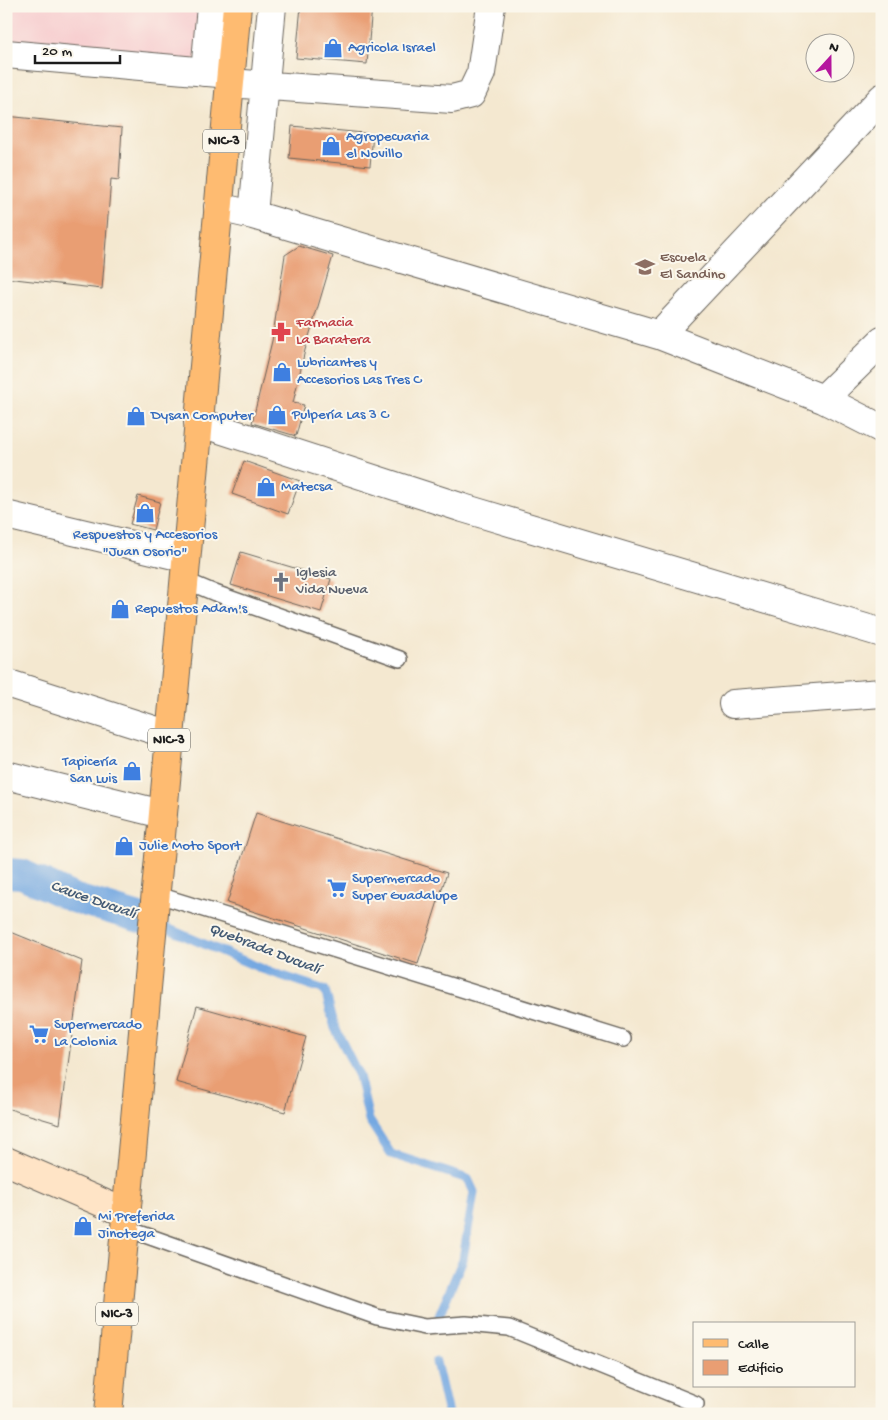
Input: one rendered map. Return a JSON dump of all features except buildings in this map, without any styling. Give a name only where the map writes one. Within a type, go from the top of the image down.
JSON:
[{"type":"main road","name":"NIC-3","points":[[108,1414],[218,207],[222,76],[236,6]]},
{"type":"main road","points":[[6,1161],[126,1220]]},
{"type":"street","points":[[211,6],[222,76]]},
{"type":"street","points":[[253,215],[272,6]]},
{"type":"street","points":[[6,54],[222,76],[264,86],[452,99],[471,94],[481,73],[491,6]]},
{"type":"street","points":[[659,335],[882,98]]},
{"type":"street","points":[[218,207],[253,215],[659,335],[823,399],[882,429]]},
{"type":"street","points":[[823,399],[882,341]]},
{"type":"street","points":[[198,422],[464,508],[882,632]]},
{"type":"street","points":[[6,515],[185,569]]},
{"type":"street","points":[[6,683],[170,735]]},
{"type":"street","points":[[732,704],[882,693]]},
{"type":"street","points":[[6,775],[162,814]]},
{"type":"lane","points":[[185,569],[215,593],[400,659]]},
{"type":"lane","points":[[155,894],[623,1039]]},
{"type":"lane","points":[[126,1220],[376,1316],[425,1327],[466,1324],[509,1328],[696,1404]]},
{"type":"shaded area","points":[[6,6],[201,6],[195,68],[6,51]]},
{"type":"waterway","name":"Cauce Ducualí","points":[[6,873],[22,874],[73,898],[153,922]]},
{"type":"waterway","name":"Quebrada Ducualí","points":[[155,923],[265,970],[325,990],[335,1028],[359,1076],[369,1120],[391,1154],[468,1179],[474,1192],[463,1259],[439,1316]]},
{"type":"waterway","name":"Quebrada Ducualí","points":[[436,1362],[448,1414]]},
{"type":"place","name":"Agricola Israel","points":[[333,48]]},
{"type":"place","name":"Agropecuaria el Novillo","points":[[331,146]]},
{"type":"place","name":"Escuela El Sandino","points":[[645,267]]},
{"type":"place","name":"Farmacia La Baratera","points":[[281,332]]},
{"type":"place","name":"Lubricantes y Accesorios Las Tres C","points":[[282,372]]},
{"type":"place","name":"Pulpería Las 3 C","points":[[277,415]]},
{"type":"place","name":"Dysan Computer","points":[[136,416]]},
{"type":"place","name":"Matecsa","points":[[266,487]]},
{"type":"place","name":"Respuestos y Accesorios \"Juan Osorio\"","points":[[145,513]]},
{"type":"place","name":"Iglesia Vida Nueva","points":[[281,582]]},
{"type":"place","name":"Repuestos Adam's","points":[[120,609]]},
{"type":"place","name":"Tapicería San Luis","points":[[132,771]]},
{"type":"place","name":"Julie Moto Sport","points":[[124,846]]},
{"type":"place","name":"Supermercado Super Guadalupe","points":[[337,888]]},
{"type":"place","name":"Supermercado La Colonia","points":[[39,1034]]},
{"type":"place","name":"Mi Preferida Jinotega","points":[[83,1226]]}]
